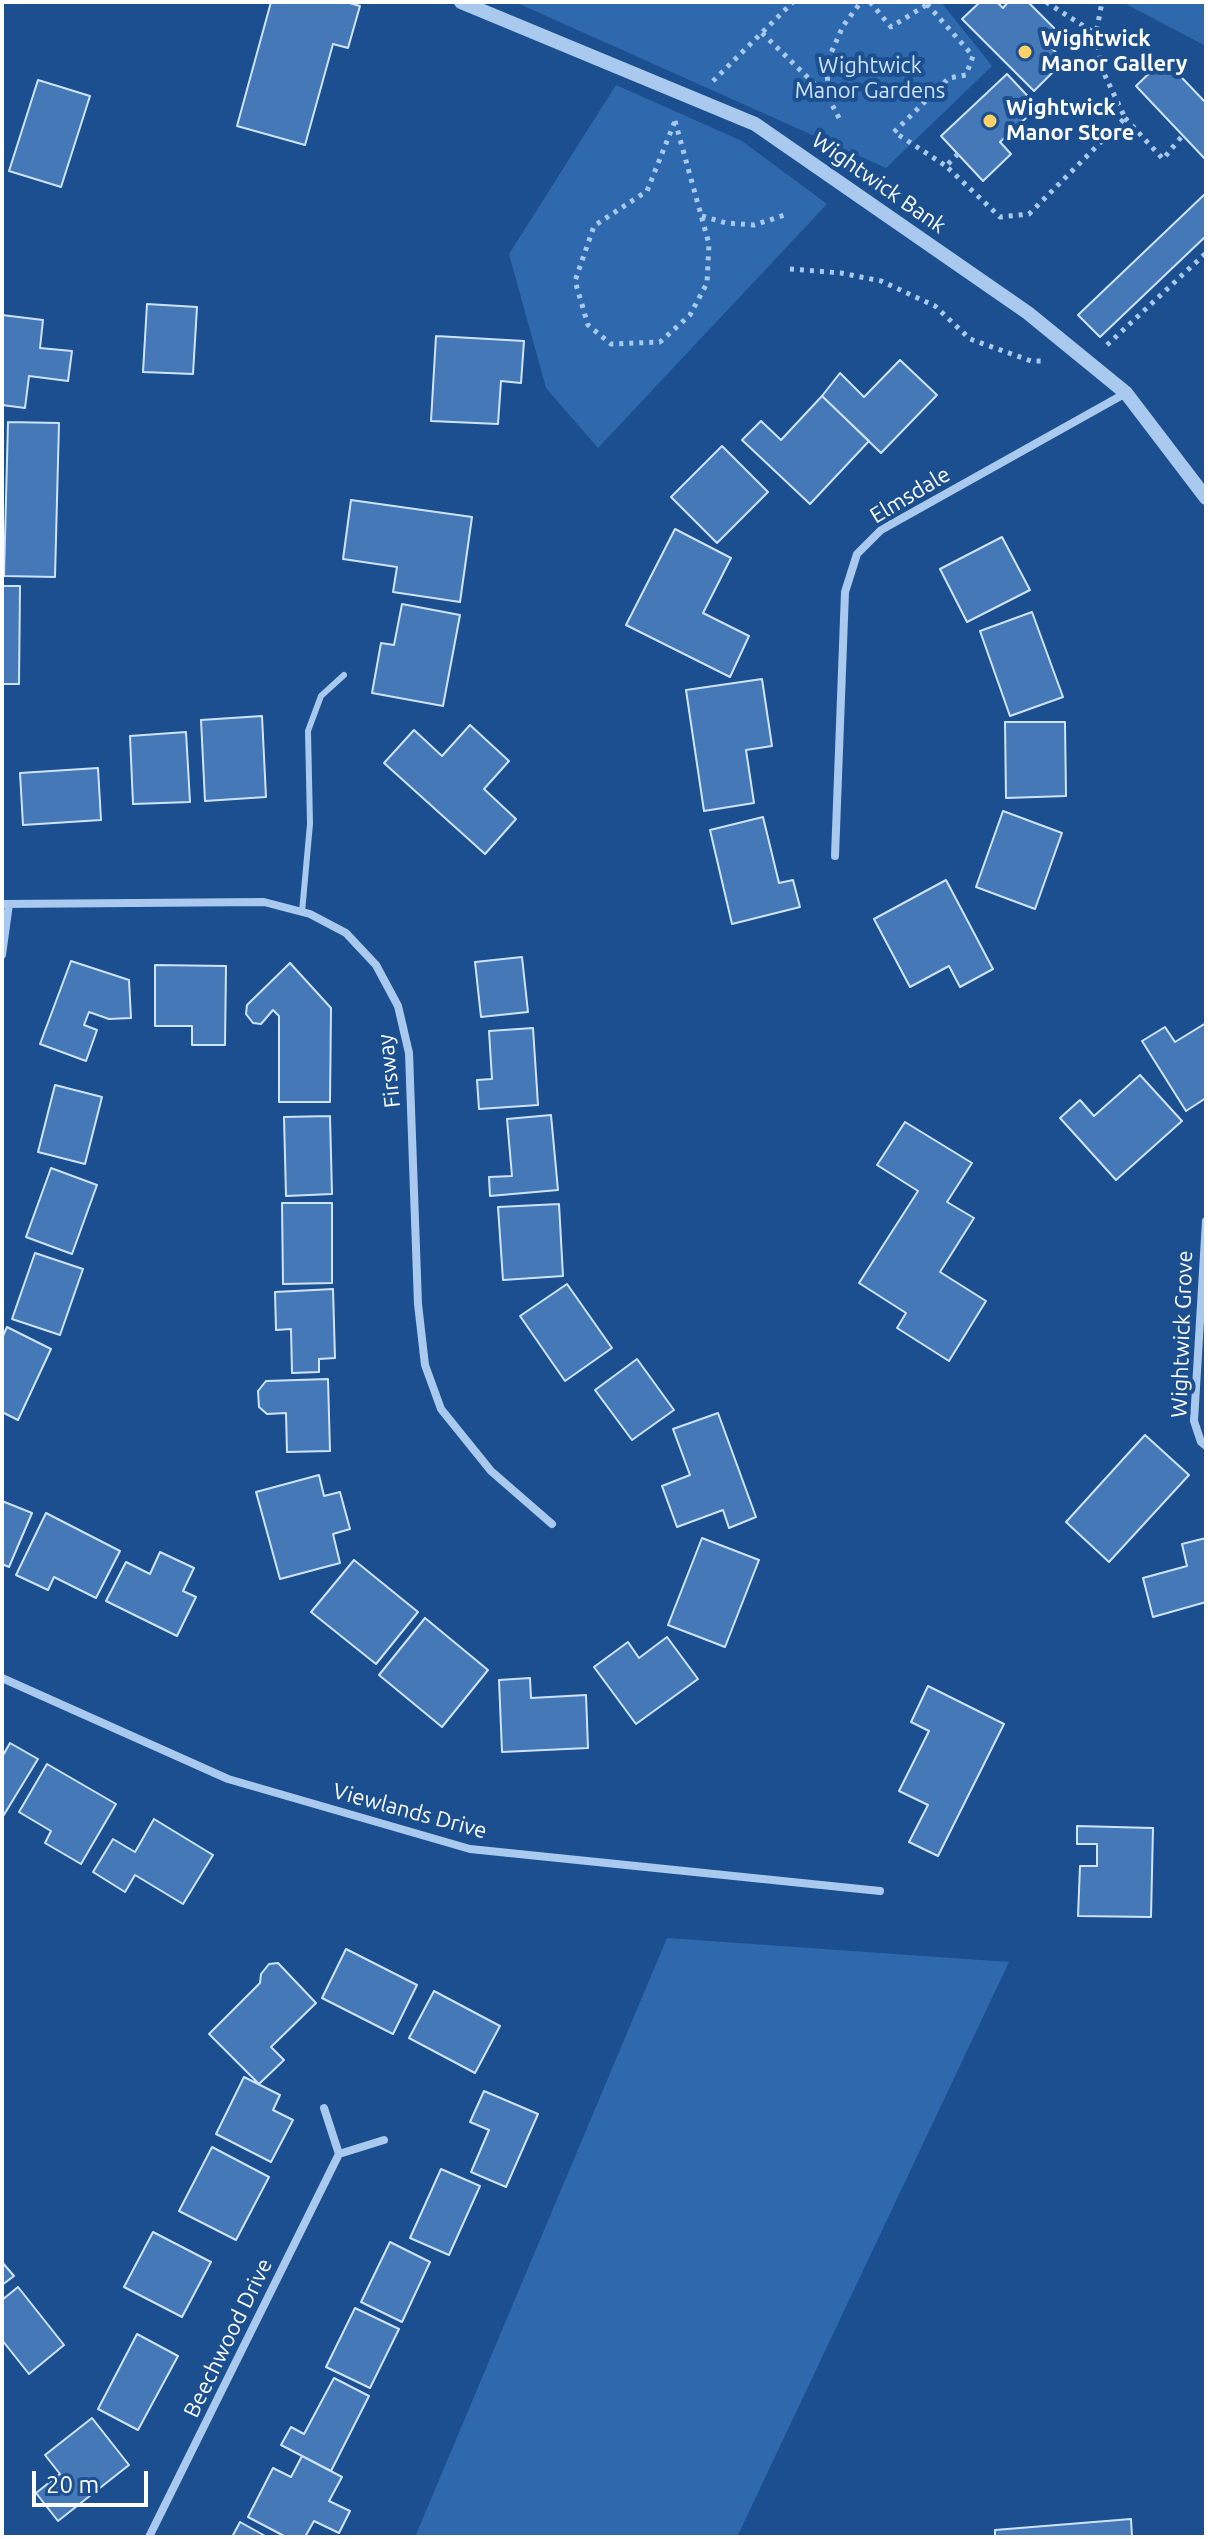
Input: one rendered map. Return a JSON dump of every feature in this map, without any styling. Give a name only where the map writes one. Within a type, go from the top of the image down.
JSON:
[{"type":"street","name":"Wightwick Bank","points":[[461,2],[755,124],[1028,313],[1126,393],[1206,498]]},
{"type":"street","name":"Elmsdale","points":[[835,856],[845,592],[857,554],[881,530],[1126,393]]},
{"type":"street","name":"Firsway","points":[[6,904],[264,902],[302,912],[346,933],[376,965],[398,1006],[409,1053],[418,1304],[425,1365],[441,1409],[491,1471],[552,1524]]},
{"type":"street","points":[[2,955],[6,904]]},
{"type":"street","name":"Wightwick Grove","points":[[1206,1221],[1194,1421],[1201,1442],[1206,1446]]},
{"type":"street","name":"Viewlands Drive","points":[[2,1678],[228,1779],[470,1849],[880,1891]]},
{"type":"street","points":[[324,2108],[339,2154],[384,2140]]},
{"type":"street","name":"Beechwood Drive","points":[[149,2537],[339,2154]]},
{"type":"lane","points":[[302,912],[310,824],[308,731],[321,696],[344,675]]},
{"type":"path","points":[[727,67],[793,2]]},
{"type":"path","points":[[828,97],[827,62],[843,26],[861,2]]},
{"type":"path","points":[[870,2],[891,27],[929,3],[973,56],[966,75],[949,78],[894,132],[946,166],[1000,217],[1029,214],[1125,118]]},
{"type":"path","points":[[1046,2],[1096,34]]},
{"type":"path","points":[[1102,2],[1096,34],[1101,67],[1125,118],[1163,159],[1183,135]]},
{"type":"path","points":[[762,33],[828,97],[839,118]]},
{"type":"path","points":[[675,121],[701,216],[709,244],[707,283],[690,315],[660,342],[611,344],[588,325],[575,281],[594,226],[647,191],[675,121]]},
{"type":"path","points":[[946,166],[958,154]]},
{"type":"path","points":[[701,216],[726,223],[754,225],[788,214]]},
{"type":"path","points":[[790,269],[841,273],[881,281],[935,306],[970,339],[1031,361],[1089,363],[1206,253]]},
{"type":"green space","name":"Wightwick Manor Gardens","points":[[515,2],[941,2],[992,66],[886,168]]},
{"type":"green space","points":[[1122,2],[1206,2],[1206,46]]},
{"type":"green space","points":[[616,85],[742,141],[827,204],[598,448],[546,388],[509,254]]},
{"type":"green space","points":[[667,1938],[1009,1962],[737,2537],[415,2537]]},
{"type":"building","points":[[271,2],[346,2],[360,6],[348,48],[333,44],[305,145],[237,126]]},
{"type":"building","name":"Wightwick Manor Gallery","points":[[980,2],[997,2],[1003,8],[1008,2],[1028,2],[1057,31],[1046,42],[1064,61],[1034,91],[962,19]]},
{"type":"building","points":[[1164,59],[1206,103],[1206,160],[1136,86]]},
{"type":"building","name":"Wightwick Manor Store","points":[[1007,74],[1038,107],[1000,142],[1011,154],[983,181],[941,136]]},
{"type":"building","points":[[38,80],[90,96],[61,187],[9,171]]},
{"type":"building","points":[[1206,193],[1206,236],[1100,337],[1078,315]]},
{"type":"building","points":[[147,304],[197,307],[193,374],[143,372]]},
{"type":"building","points":[[2,315],[43,320],[40,348],[72,351],[68,381],[29,376],[25,408],[2,405]]},
{"type":"building","points":[[436,336],[524,341],[521,383],[501,381],[498,424],[431,421]]},
{"type":"building","points":[[900,360],[937,395],[881,453],[822,396],[840,373],[864,397]]},
{"type":"building","points":[[822,396],[869,441],[810,504],[742,440],[761,421],[781,440]]},
{"type":"building","points":[[8,422],[59,423],[55,577],[4,576]]},
{"type":"building","points":[[722,446],[768,492],[717,543],[671,497]]},
{"type":"building","points":[[351,500],[472,517],[460,602],[393,592],[397,567],[343,559]]},
{"type":"building","points":[[675,529],[731,558],[703,613],[749,636],[730,677],[626,625]]},
{"type":"building","points":[[1002,537],[1030,590],[967,622],[940,569]]},
{"type":"building","points":[[2,586],[20,586],[19,684],[2,684]]},
{"type":"building","points":[[402,604],[460,615],[443,706],[372,693],[381,643],[394,645]]},
{"type":"building","points":[[1032,612],[1063,697],[1010,716],[980,631]]},
{"type":"building","points":[[762,679],[772,746],[746,750],[754,803],[704,811],[686,690]]},
{"type":"building","points":[[262,716],[266,797],[205,801],[201,720]]},
{"type":"building","points":[[1005,722],[1065,722],[1066,796],[1006,798]]},
{"type":"building","points":[[470,725],[509,761],[484,789],[516,819],[485,854],[384,763],[414,730],[442,756]]},
{"type":"building","points":[[186,732],[190,802],[133,804],[130,736]]},
{"type":"building","points":[[98,768],[101,820],[23,825],[20,773]]},
{"type":"building","points":[[1003,811],[1062,833],[1035,909],[976,887]]},
{"type":"building","points":[[763,817],[779,883],[793,880],[800,907],[732,924],[710,830]]},
{"type":"building","points":[[946,880],[993,969],[960,987],[949,966],[910,987],[874,919]]},
{"type":"building","points":[[522,957],[528,1012],[481,1017],[475,962]]},
{"type":"building","points":[[71,961],[129,980],[131,1018],[109,1019],[89,1012],[84,1025],[97,1030],[86,1061],[40,1044]]},
{"type":"building","points":[[290,963],[331,1008],[330,1102],[279,1102],[279,1016],[273,1010],[261,1024],[253,1023],[246,1014],[247,1005]]},
{"type":"building","points":[[155,965],[226,966],[225,1045],[192,1045],[192,1026],[155,1026]]},
{"type":"building","points":[[1206,1023],[1206,1098],[1186,1111],[1142,1041],[1165,1027],[1175,1042]]},
{"type":"building","points":[[533,1028],[538,1105],[479,1109],[477,1080],[492,1079],[489,1031]]},
{"type":"building","points":[[1140,1075],[1182,1121],[1116,1180],[1060,1118],[1080,1100],[1094,1116]]},
{"type":"building","points":[[55,1085],[102,1097],[85,1164],[38,1152]]},
{"type":"building","points":[[551,1115],[558,1190],[490,1196],[489,1177],[512,1176],[507,1119]]},
{"type":"building","points":[[330,1116],[332,1194],[286,1196],[284,1117]]},
{"type":"building","points":[[905,1122],[972,1163],[947,1202],[974,1218],[940,1272],[986,1301],[949,1361],[897,1328],[906,1313],[859,1283],[918,1191],[877,1165]]},
{"type":"building","points":[[51,1168],[97,1185],[72,1254],[26,1237]]},
{"type":"building","points":[[282,1203],[332,1203],[332,1283],[283,1284]]},
{"type":"building","points":[[559,1204],[563,1276],[503,1280],[498,1207]]},
{"type":"building","points":[[35,1253],[83,1269],[60,1335],[12,1319]]},
{"type":"building","points":[[567,1284],[612,1348],[565,1381],[520,1316]]},
{"type":"building","points":[[333,1289],[335,1358],[319,1359],[319,1372],[292,1373],[291,1329],[276,1330],[275,1292]]},
{"type":"building","points":[[7,1327],[51,1349],[18,1420],[2,1412],[2,1338]]},
{"type":"building","points":[[637,1359],[674,1410],[632,1440],[595,1390]]},
{"type":"building","points":[[328,1379],[330,1451],[287,1452],[286,1413],[267,1414],[259,1407],[258,1391],[266,1381]]},
{"type":"building","points":[[718,1413],[756,1517],[729,1528],[723,1510],[677,1527],[662,1486],[690,1475],[673,1429]]},
{"type":"building","points":[[1145,1435],[1189,1475],[1109,1562],[1066,1522]]},
{"type":"building","points":[[319,1475],[324,1496],[340,1492],[350,1529],[333,1534],[340,1563],[280,1579],[256,1492]]},
{"type":"building","points":[[2,1501],[32,1513],[9,1567],[2,1564]]},
{"type":"building","points":[[46,1513],[120,1551],[96,1598],[54,1577],[48,1590],[16,1575]]},
{"type":"building","points":[[702,1538],[759,1560],[725,1647],[668,1625]]},
{"type":"building","points":[[1206,1538],[1206,1602],[1153,1617],[1143,1578],[1187,1566],[1182,1544]]},
{"type":"building","points":[[160,1552],[194,1568],[183,1591],[196,1597],[177,1636],[106,1601],[126,1562],[150,1574]]},
{"type":"building","points":[[354,1560],[418,1612],[376,1664],[311,1612]]},
{"type":"building","points":[[425,1618],[488,1670],[442,1727],[379,1675]]},
{"type":"building","points":[[667,1637],[698,1679],[636,1724],[594,1667],[628,1642],[639,1658]]},
{"type":"building","points":[[530,1678],[531,1698],[586,1695],[588,1748],[502,1752],[499,1680]]},
{"type":"building","points":[[928,1686],[1004,1724],[938,1856],[909,1842],[928,1805],[899,1791],[929,1731],[911,1722]]},
{"type":"building","points":[[10,1743],[38,1759],[2,1818],[2,1757]]},
{"type":"building","points":[[47,1764],[116,1804],[81,1864],[45,1843],[51,1831],[19,1812]]},
{"type":"building","points":[[154,1819],[213,1855],[183,1904],[135,1875],[125,1892],[93,1872],[113,1839],[135,1852]]},
{"type":"building","points":[[1077,1826],[1153,1828],[1151,1917],[1078,1916],[1080,1866],[1097,1866],[1097,1844],[1077,1844]]},
{"type":"building","points":[[346,1949],[417,1985],[393,2034],[322,1998]]},
{"type":"building","points":[[278,1963],[316,2003],[271,2047],[284,2060],[259,2084],[209,2034],[260,1983],[261,1974],[269,1964]]},
{"type":"building","points":[[434,1991],[500,2026],[475,2073],[409,2038]]},
{"type":"building","points":[[244,2077],[280,2095],[273,2110],[293,2120],[271,2162],[216,2134]]},
{"type":"building","points":[[484,2091],[538,2114],[506,2187],[471,2172],[489,2130],[470,2122]]},
{"type":"building","points":[[212,2147],[269,2177],[236,2240],[179,2211]]},
{"type":"building","points":[[441,2169],[480,2186],[449,2255],[410,2238]]},
{"type":"building","points":[[153,2232],[211,2262],[182,2317],[124,2287]]},
{"type":"building","points":[[390,2242],[430,2262],[402,2322],[361,2302]]},
{"type":"building","points":[[2,2262],[14,2276],[2,2285]]},
{"type":"building","points":[[18,2287],[64,2345],[29,2374],[2,2340],[2,2300]]},
{"type":"building","points":[[355,2308],[399,2329],[370,2388],[326,2367]]},
{"type":"building","points":[[137,2334],[178,2356],[138,2430],[98,2409]]},
{"type":"building","points":[[334,2378],[369,2396],[331,2471],[281,2445],[291,2427],[304,2434]]},
{"type":"building","points":[[92,2418],[129,2465],[58,2521],[36,2493],[60,2474],[45,2455]]},
{"type":"building","points":[[302,2456],[342,2477],[329,2501],[350,2511],[339,2533],[314,2521],[305,2537],[286,2537],[248,2517],[273,2468],[291,2477]]},
{"type":"building","points":[[1131,2519],[1132,2537],[995,2537],[995,2530]]},
{"type":"building","points":[[240,2522],[267,2537],[232,2537]]},
{"type":"place","name":"Wightwick Manor Gallery","points":[[1025,52]]},
{"type":"place","name":"Wightwick Manor Store","points":[[990,121]]}]
